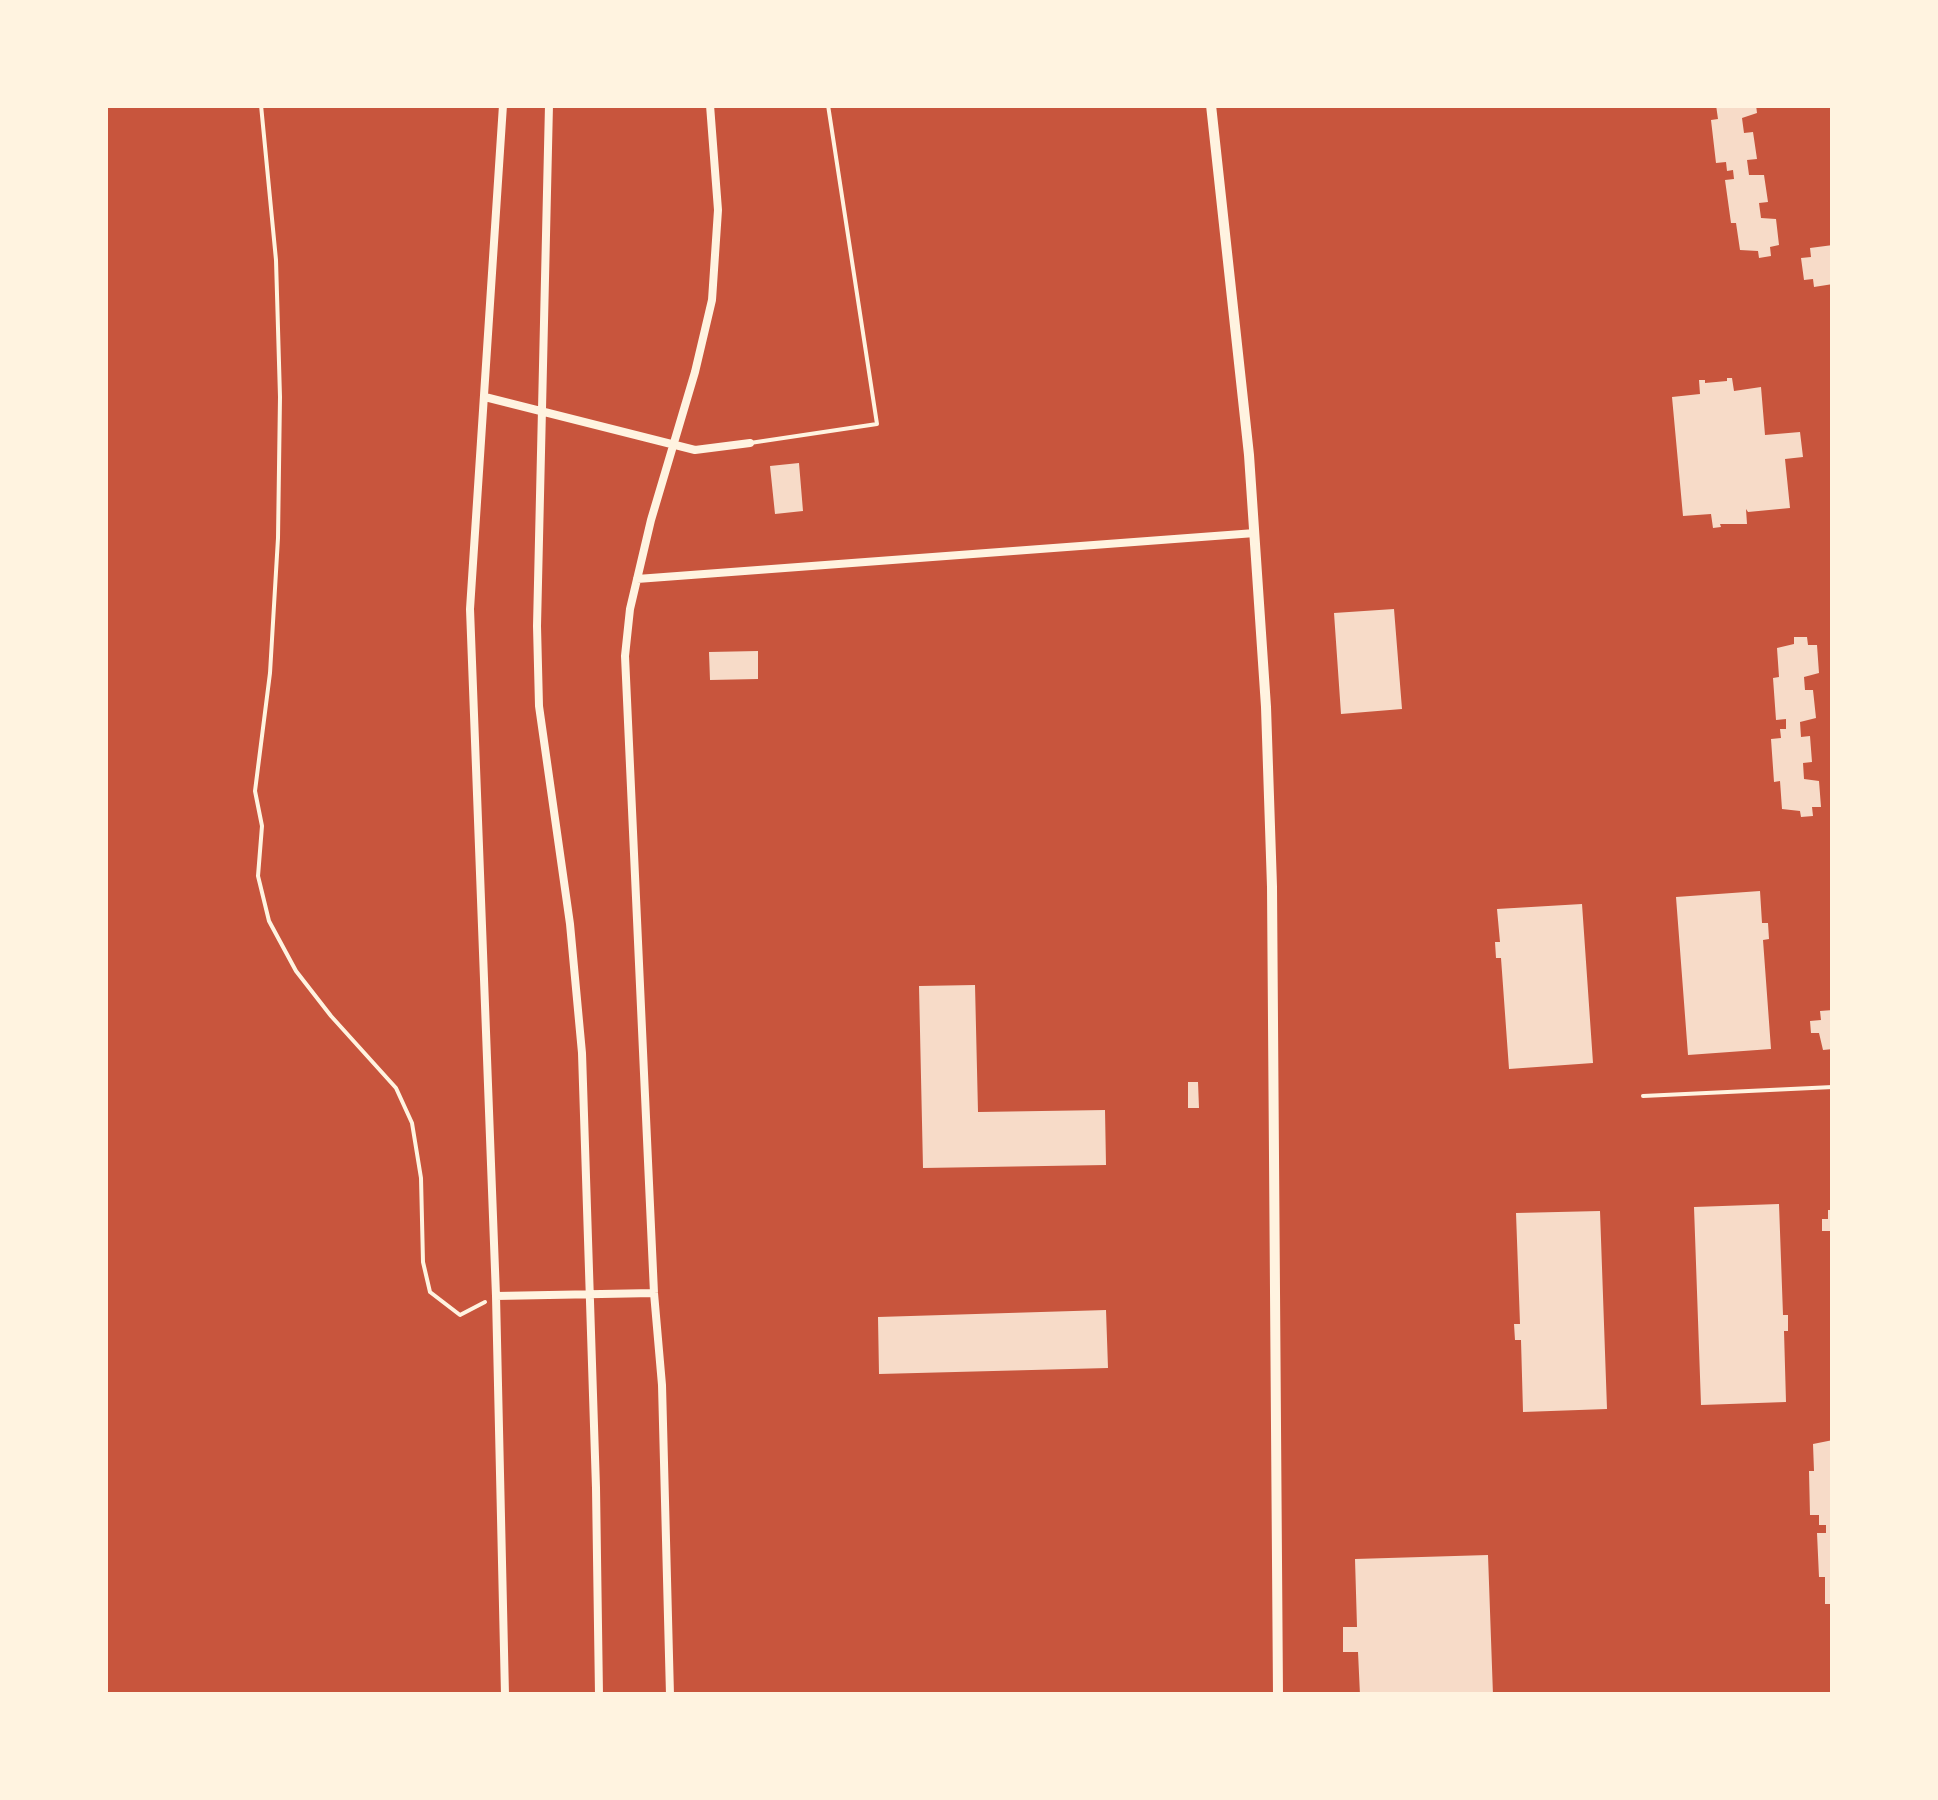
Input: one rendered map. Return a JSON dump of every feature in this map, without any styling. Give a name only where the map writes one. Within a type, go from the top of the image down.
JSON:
[{"type":"main road","points":[[1212,105],[1235,306],[1266,707],[1272,887],[1278,1695]]},
{"type":"street","points":[[503,105],[470,609],[496,1296],[505,1695]]},
{"type":"street","points":[[550,105],[537,626],[539,706],[570,924],[582,1054],[599,1695]]},
{"type":"street","points":[[670,1695],[662,1385],[654,1293],[624,678],[626,636],[637,578],[708,322],[718,210],[710,105]]},
{"type":"street","points":[[484,397],[694,450],[750,444]]},
{"type":"street","points":[[637,578],[1255,533]]},
{"type":"street","points":[[496,1296],[654,1293]]},
{"type":"lane","points":[[750,444],[877,424],[828,105]]},
{"type":"path","points":[[261,105],[276,260],[280,397],[278,538],[270,673],[256,791],[262,826],[258,876],[269,921],[296,971],[396,1088],[412,1123],[421,1178],[423,1262],[430,1292],[460,1315],[496,1296]]},
{"type":"path","points":[[1643,1096],[1833,1087]]},
{"type":"building","points":[[1716,105],[1756,105],[1757,113],[1742,118],[1744,133],[1753,132],[1757,159],[1747,160],[1749,175],[1764,175],[1768,202],[1759,203],[1761,218],[1776,219],[1779,245],[1770,247],[1771,256],[1759,258],[1758,251],[1740,250],[1736,223],[1731,223],[1725,180],[1734,179],[1733,170],[1727,171],[1726,162],[1716,163],[1711,120],[1718,119]]},
{"type":"building","points":[[1833,245],[1833,284],[1814,287],[1813,279],[1804,280],[1801,258],[1811,257],[1810,248]]},
{"type":"building","points":[[1732,378],[1734,391],[1761,387],[1765,435],[1800,432],[1803,457],[1785,459],[1790,508],[1748,512],[1746,509],[1747,524],[1720,524],[1721,527],[1713,528],[1711,514],[1683,516],[1672,397],[1700,394],[1699,380],[1705,383]]},
{"type":"building","points":[[799,463],[803,511],[775,514],[770,466]]},
{"type":"building","points":[[1394,609],[1402,709],[1341,714],[1334,613]]},
{"type":"building","points":[[1794,637],[1807,637],[1808,645],[1817,645],[1819,673],[1804,677],[1805,690],[1813,690],[1816,718],[1800,722],[1801,737],[1810,736],[1812,762],[1803,763],[1804,779],[1819,781],[1821,807],[1812,807],[1813,816],[1801,817],[1800,811],[1782,809],[1780,781],[1774,782],[1771,739],[1781,738],[1780,729],[1786,729],[1786,719],[1776,720],[1773,678],[1779,677],[1777,648],[1794,644]]},
{"type":"building","points":[[758,651],[758,679],[710,680],[709,652]]},
{"type":"building","points":[[1760,891],[1762,923],[1768,923],[1769,939],[1763,940],[1771,1049],[1688,1055],[1676,897]]},
{"type":"building","points":[[1582,904],[1593,1063],[1509,1069],[1501,958],[1496,958],[1495,942],[1500,942],[1497,909]]},
{"type":"building","points":[[975,985],[978,1112],[1105,1110],[1106,1165],[923,1168],[919,986]]},
{"type":"building","points":[[1833,1010],[1833,1049],[1823,1050],[1819,1033],[1811,1033],[1810,1021],[1821,1020],[1820,1011]]},
{"type":"building","points":[[1188,1082],[1198,1082],[1199,1108],[1188,1108]]},
{"type":"building","points":[[1779,1204],[1783,1315],[1788,1315],[1788,1331],[1784,1331],[1786,1402],[1701,1405],[1694,1207]]},
{"type":"building","points":[[1828,1210],[1833,1210],[1833,1231],[1822,1231],[1822,1219],[1828,1219]]},
{"type":"building","points":[[1600,1211],[1607,1409],[1523,1412],[1521,1340],[1515,1340],[1514,1324],[1520,1324],[1516,1213]]},
{"type":"building","points":[[1106,1310],[1108,1368],[879,1374],[878,1317]]},
{"type":"building","points":[[1833,1440],[1833,1604],[1825,1604],[1825,1577],[1819,1577],[1817,1533],[1826,1533],[1826,1525],[1819,1525],[1819,1515],[1810,1515],[1809,1471],[1814,1471],[1813,1444]]},
{"type":"building","points":[[1488,1555],[1493,1695],[1360,1695],[1358,1652],[1343,1652],[1343,1627],[1357,1627],[1355,1559]]}]
